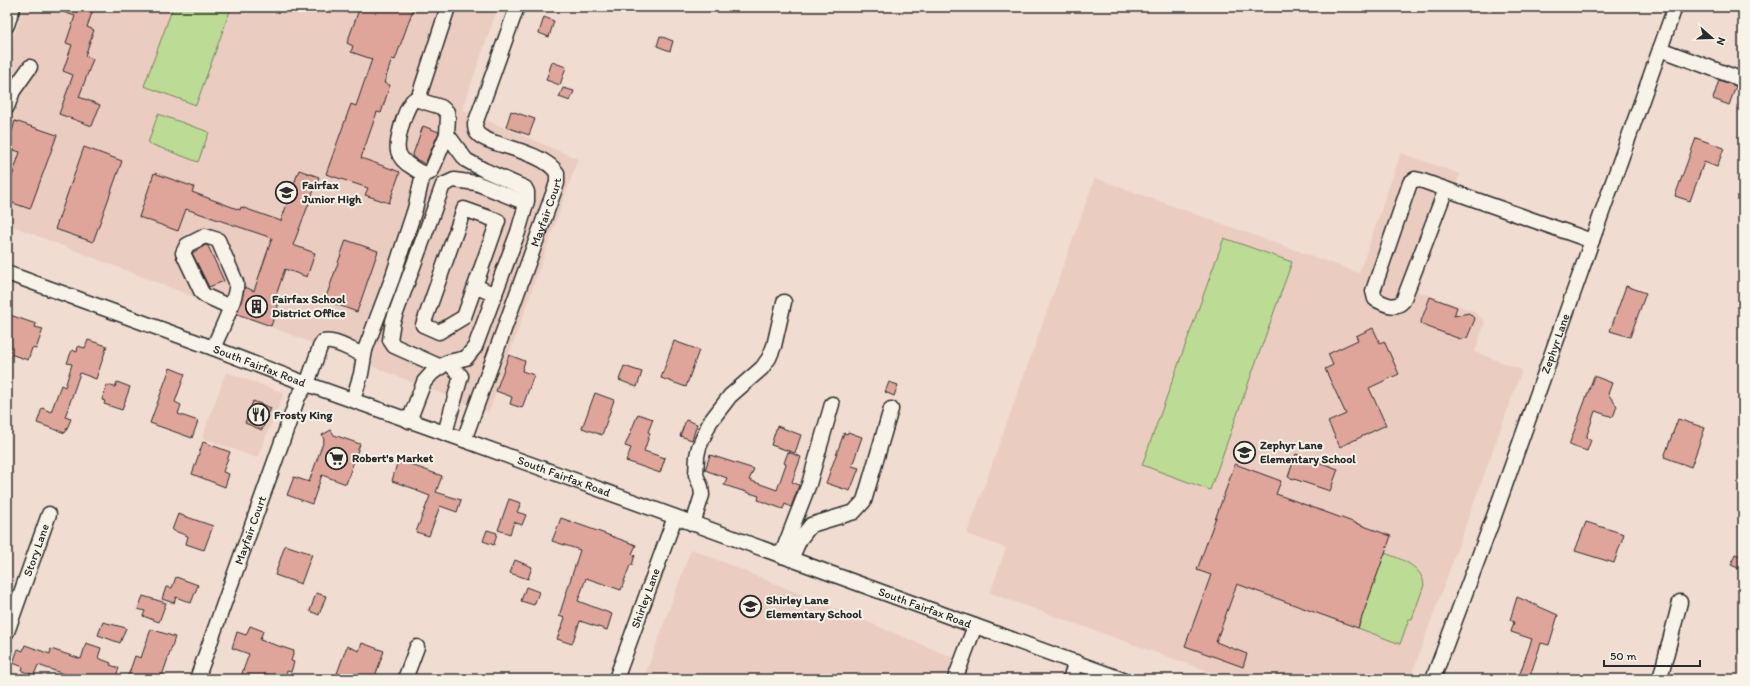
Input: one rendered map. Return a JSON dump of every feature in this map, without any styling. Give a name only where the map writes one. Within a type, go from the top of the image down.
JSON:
[{"type":"street","points":[[7,25],[13,7]]},
{"type":"street","points":[[418,99],[448,7]]},
{"type":"street","name":"Mayfair Court","points":[[464,440],[557,183],[557,173],[550,165],[539,158],[486,139],[476,132],[475,124],[517,7]]},
{"type":"street","name":"Zephyr Lane","points":[[1433,679],[1493,519],[1675,7]]},
{"type":"street","points":[[1660,49],[1743,80]]},
{"type":"street","points":[[7,107],[13,91],[30,67]]},
{"type":"street","points":[[418,99],[441,108],[446,112],[448,118],[447,134],[429,174],[423,174],[403,161],[398,148],[399,134],[410,102],[418,99]]},
{"type":"street","points":[[409,421],[424,382],[432,373],[445,365],[466,358],[475,347],[518,232],[526,203],[527,192],[525,188],[484,170],[466,160],[447,134]]},
{"type":"street","points":[[353,400],[361,374],[365,350],[392,279],[416,209],[423,174]]},
{"type":"street","points":[[1446,189],[1403,301],[1397,306],[1393,306],[1375,299],[1373,291],[1410,183],[1415,179],[1446,189],[1592,241]]},
{"type":"street","points":[[445,433],[462,376],[445,365],[394,346],[390,340],[393,321],[443,185],[454,180],[476,183],[526,203]]},
{"type":"street","points":[[464,209],[498,221],[475,286],[464,317],[439,332],[423,325],[464,209]]},
{"type":"street","points":[[213,348],[230,307],[237,288],[218,240],[205,236],[187,245],[183,253],[202,293],[230,307]]},
{"type":"street","name":"South Fairfax Road","points":[[7,273],[307,384],[1121,679]]},
{"type":"street","points":[[475,286],[495,295]]},
{"type":"street","points":[[693,524],[702,495],[701,487],[696,475],[699,448],[710,422],[730,396],[762,368],[769,358],[774,346],[784,302]]},
{"type":"street","name":"Mayfair Court","points":[[198,679],[298,397],[307,384],[323,342],[326,341],[334,343],[361,353],[365,350]]},
{"type":"street","points":[[786,558],[832,404]]},
{"type":"street","points":[[786,558],[811,525],[854,512],[864,501],[891,410]]},
{"type":"street","name":"Story Lane","points":[[7,632],[49,514]]},
{"type":"street","name":"Shirley Lane","points":[[616,679],[675,517]]},
{"type":"street","points":[[1660,679],[1680,602]]},
{"type":"street","points":[[955,679],[976,626]]},
{"type":"street","points":[[406,679],[417,647]]},
{"type":"street","points":[[1070,679],[1076,662]]},
{"type":"shaded area","name":"Fairfax Junior High","points":[[24,7],[498,7],[462,110],[578,159],[489,412],[7,224],[7,55]]},
{"type":"shaded area","name":"Zephyr Lane Elementary School","points":[[1401,153],[1460,174],[1417,291],[1473,311],[1485,322],[1475,352],[1522,370],[1410,679],[1230,679],[990,593],[1006,548],[967,534],[1095,178],[1359,273]]},
{"type":"shaded area","points":[[226,372],[284,393],[257,458],[202,438]]},
{"type":"shaded area","name":"Shirley Lane Elementary School","points":[[691,549],[971,665],[966,679],[644,679]]},
{"type":"green space","points":[[173,7],[219,7],[230,11],[196,105],[144,86]]},
{"type":"green space","points":[[158,114],[209,132],[198,162],[148,143]]},
{"type":"green space","points":[[1224,238],[1292,262],[1210,490],[1142,465]]},
{"type":"green space","points":[[1385,553],[1410,564],[1415,568],[1422,578],[1424,585],[1412,619],[1409,619],[1400,644],[1358,628]]},
{"type":"building","points":[[52,7],[94,7],[87,27],[94,30],[85,56],[93,59],[79,97],[100,105],[92,126],[59,114],[73,75],[63,71],[72,45],[66,43],[75,16]]},
{"type":"building","points":[[360,7],[414,7],[395,60],[392,59],[384,83],[390,85],[381,113],[377,112],[361,158],[400,172],[389,203],[365,195],[368,188],[326,174],[351,104],[356,106],[372,59],[351,52],[353,46],[347,43]]},
{"type":"building","points":[[544,17],[554,21],[549,37],[539,33]]},
{"type":"building","points":[[660,36],[673,41],[670,51],[657,46]]},
{"type":"building","points":[[552,62],[566,67],[560,85],[546,80]]},
{"type":"building","points":[[1719,80],[1736,86],[1729,105],[1713,99]]},
{"type":"building","points":[[563,88],[574,91],[570,101],[559,97]]},
{"type":"building","points":[[511,111],[535,119],[529,135],[506,127]]},
{"type":"building","points":[[15,121],[57,135],[30,209],[7,201],[7,192],[20,152],[7,148]]},
{"type":"building","points":[[423,126],[439,132],[425,164],[412,157]]},
{"type":"building","points":[[1696,138],[1724,148],[1717,167],[1704,162],[1690,201],[1675,196]]},
{"type":"building","points":[[84,147],[122,161],[93,242],[55,229]]},
{"type":"building","points":[[299,170],[319,177],[293,245],[315,253],[307,277],[285,269],[275,298],[280,300],[271,326],[237,314],[245,287],[254,291],[272,238],[186,209],[178,231],[139,217],[154,173],[194,187],[192,192],[240,210],[241,207],[281,221]]},
{"type":"building","points":[[346,240],[378,251],[357,312],[325,300]]},
{"type":"building","points":[[206,245],[208,246],[224,281],[209,287],[192,253]]},
{"type":"building","points":[[1626,286],[1646,293],[1630,337],[1610,331]]},
{"type":"building","points":[[1430,297],[1457,307],[1454,316],[1469,313],[1475,319],[1467,338],[1460,339],[1420,324]]},
{"type":"building","points":[[7,314],[36,324],[35,327],[43,329],[36,349],[32,348],[28,360],[7,353]]},
{"type":"building","points":[[1373,328],[1380,343],[1384,341],[1399,374],[1369,388],[1386,425],[1340,447],[1328,422],[1346,414],[1325,369],[1333,365],[1328,354],[1358,340],[1356,336]]},
{"type":"building","points":[[88,340],[107,346],[96,379],[80,373],[65,417],[71,419],[65,433],[37,423],[42,408],[51,412],[61,385],[65,387],[72,364],[67,363],[72,350],[77,352],[78,346],[85,348]]},
{"type":"building","points":[[674,341],[699,350],[686,387],[661,378]]},
{"type":"building","points":[[509,355],[525,361],[522,371],[534,375],[522,408],[510,404],[512,397],[496,391]]},
{"type":"building","points":[[624,366],[642,372],[637,387],[619,380]]},
{"type":"building","points":[[170,368],[185,374],[175,402],[181,405],[178,414],[198,421],[192,438],[150,423]]},
{"type":"building","points":[[1594,376],[1612,383],[1608,394],[1617,406],[1613,417],[1595,411],[1586,438],[1591,440],[1587,451],[1569,445]]},
{"type":"building","points":[[117,382],[130,387],[122,410],[104,404],[105,401],[102,400],[107,385],[115,387]]},
{"type":"building","points":[[889,382],[898,385],[894,396],[885,392]]},
{"type":"building","points":[[595,393],[614,400],[602,435],[582,428]]},
{"type":"building","name":"Frosty King","points":[[253,401],[271,408],[262,430],[245,423]]},
{"type":"building","points":[[638,414],[653,419],[648,432],[650,433],[644,451],[665,458],[660,473],[626,461],[631,448],[625,446]]},
{"type":"building","points":[[1678,419],[1705,428],[1691,467],[1664,457]]},
{"type":"building","points":[[686,420],[697,424],[692,440],[680,436]]},
{"type":"building","points":[[777,426],[801,435],[795,453],[771,445]]},
{"type":"building","name":"Robert's Market","points":[[331,430],[334,435],[360,444],[346,484],[322,475],[312,504],[287,495],[294,477],[309,482],[324,440],[322,435]]},
{"type":"building","points":[[848,432],[862,437],[852,466],[859,468],[850,491],[826,483],[844,433],[847,434]]},
{"type":"building","points":[[203,442],[230,452],[223,472],[229,474],[225,487],[192,474]]},
{"type":"building","points":[[788,452],[801,457],[792,482],[799,485],[791,507],[785,504],[783,509],[758,500],[759,496],[724,485],[727,478],[705,470],[710,455],[754,469],[749,480],[777,490],[786,464],[784,463]]},
{"type":"building","points":[[1296,454],[1338,469],[1330,491],[1288,477]]},
{"type":"building","points":[[398,460],[442,476],[436,492],[461,500],[457,512],[440,506],[429,536],[416,532],[430,496],[392,481]]},
{"type":"building","points":[[1235,464],[1281,481],[1276,494],[1391,536],[1358,628],[1237,584],[1216,642],[1247,654],[1243,667],[1185,646],[1211,575],[1197,570]]},
{"type":"building","points":[[509,499],[521,503],[517,512],[526,515],[522,525],[514,522],[510,534],[498,530]]},
{"type":"building","points":[[178,514],[213,526],[204,550],[186,544],[188,536],[172,530]]},
{"type":"building","points":[[561,518],[636,545],[632,554],[635,555],[632,565],[630,565],[621,590],[586,578],[578,601],[612,614],[607,630],[580,621],[572,644],[557,639],[565,618],[559,616],[580,550],[552,541]]},
{"type":"building","points":[[1586,522],[1624,534],[1614,563],[1575,551]]},
{"type":"building","points":[[487,530],[497,533],[494,545],[483,541]]},
{"type":"building","points":[[285,545],[312,554],[301,584],[275,575]]},
{"type":"building","points":[[1735,554],[1743,557],[1743,570],[1731,565]]},
{"type":"building","points":[[515,560],[532,567],[528,579],[510,573]]},
{"type":"building","points":[[176,577],[198,585],[191,603],[176,597],[174,603],[162,599],[166,587],[172,588]]},
{"type":"building","points":[[526,587],[539,592],[534,605],[521,601]]},
{"type":"building","points":[[316,593],[326,596],[319,615],[310,611]]},
{"type":"building","points":[[143,596],[166,603],[159,622],[143,616],[145,611],[138,609]]},
{"type":"building","points":[[1517,597],[1558,615],[1549,645],[1541,643],[1529,679],[1518,679],[1532,639],[1511,632],[1514,622],[1510,620]]},
{"type":"building","points":[[103,622],[126,628],[120,643],[98,635]]},
{"type":"building","points":[[250,626],[263,631],[260,640],[294,651],[291,661],[294,662],[291,672],[287,671],[285,679],[265,674],[263,679],[240,679],[249,654],[232,648],[237,632],[246,635]]},
{"type":"building","points":[[151,629],[175,637],[161,679],[138,679],[128,676],[135,656],[141,658]]},
{"type":"building","points":[[86,643],[101,648],[98,658],[119,668],[115,679],[78,679],[38,665],[34,675],[22,671],[23,667],[13,663],[18,649],[23,651],[25,645],[50,654],[51,649],[81,659]]},
{"type":"building","points":[[362,643],[384,651],[374,679],[335,679],[347,646],[359,651]]},
{"type":"place","name":"Fairfax Junior High","points":[[287,192]]},
{"type":"place","name":"Fairfax School District Office","points":[[256,306]]},
{"type":"place","name":"Frosty King","points":[[258,415]]},
{"type":"place","name":"Zephyr Lane Elementary School","points":[[1245,452]]},
{"type":"place","name":"Robert's Market","points":[[336,458]]},
{"type":"place","name":"Shirley Lane Elementary School","points":[[751,607]]}]
